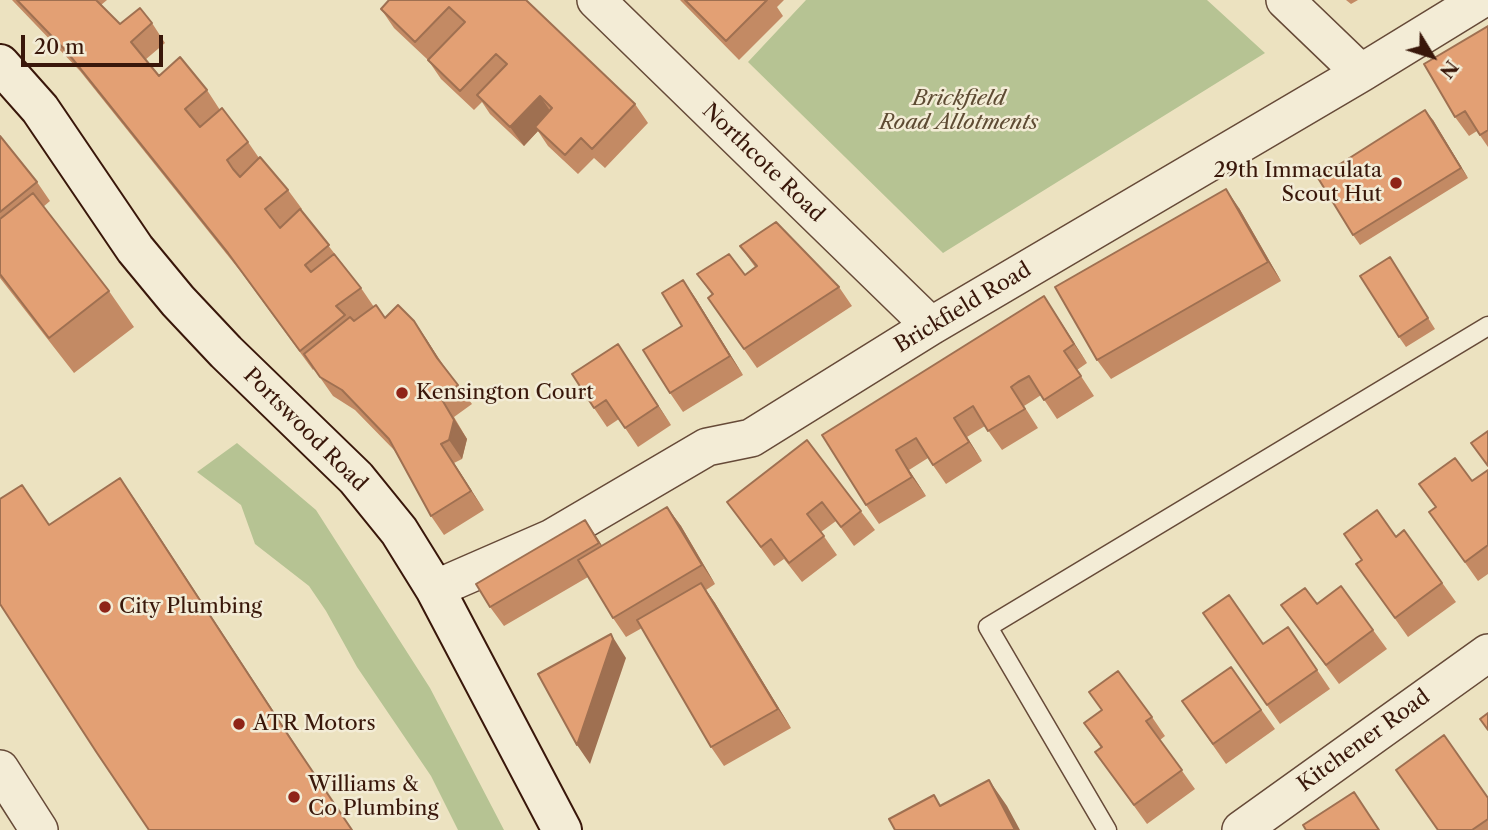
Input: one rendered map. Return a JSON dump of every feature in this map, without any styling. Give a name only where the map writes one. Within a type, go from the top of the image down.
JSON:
[{"type":"street","name":"Northcote Road","points":[[596,0],[931,326]]},
{"type":"street","points":[[1285,0],[1361,73]]},
{"type":"street","name":"Brickfield Road","points":[[435,589],[552,538],[707,447],[751,438],[931,326],[1480,0]]},
{"type":"street","name":"Portswood Road","points":[[0,64],[40,109],[135,249],[178,301],[226,352],[356,478],[399,531],[435,589],[562,830]]},
{"type":"street","name":"Kitchener Road","points":[[1241,830],[1488,653]]},
{"type":"street","points":[[0,769],[39,830]]},
{"type":"lane","points":[[1107,830],[988,627],[1488,326]]},
{"type":"green space","name":"Brickfield Road Allotments","points":[[806,0],[1207,0],[1265,53],[943,253],[748,62]]},
{"type":"green space","points":[[237,443],[316,510],[430,688],[504,830],[458,830],[431,776],[357,667],[309,586],[255,544],[241,505],[197,472]]},
{"type":"building","points":[[17,0],[96,0],[120,24],[140,8],[152,23],[131,42],[159,76],[180,57],[207,90],[185,109],[200,127],[222,108],[248,142],[227,160],[233,169],[240,177],[260,157],[288,190],[265,209],[280,228],[300,209],[329,245],[305,265],[311,272],[334,254],[361,288],[336,306],[345,315],[300,351],[228,253],[67,52]]},
{"type":"building","points":[[389,0],[526,0],[635,104],[592,149],[581,138],[565,155],[535,127],[552,108],[540,96],[510,127],[477,95],[507,64],[496,54],[460,91],[428,60],[465,22],[449,7],[415,42],[381,9]]},
{"type":"building","points":[[685,0],[767,0],[726,41]]},
{"type":"building","points":[[1488,26],[1488,130],[1480,135],[1465,111],[1455,117],[1424,64]]},
{"type":"building","name":"29th Immaculata Scout Hut","points":[[1425,110],[1461,168],[1353,235],[1318,178]]},
{"type":"building","points":[[0,136],[37,182],[0,212]]},
{"type":"building","points":[[1226,189],[1268,262],[1097,360],[1055,287]]},
{"type":"building","points":[[33,193],[109,291],[49,338],[0,274],[0,219]]},
{"type":"building","points":[[776,222],[839,287],[744,349],[708,298],[713,294],[697,274],[729,254],[745,275],[757,266],[740,246]]},
{"type":"building","points":[[1390,257],[1428,318],[1399,337],[1360,276]]},
{"type":"building","points":[[683,280],[730,356],[670,393],[643,350],[682,326],[662,293]]},
{"type":"building","points":[[1044,296],[1074,344],[1064,351],[1081,376],[1044,400],[1029,376],[1018,382],[1011,387],[1025,409],[988,431],[973,406],[954,418],[969,442],[933,465],[916,438],[896,450],[912,477],[866,505],[822,435]]},
{"type":"building","points":[[376,305],[385,318],[398,305],[414,321],[458,385],[441,398],[454,420],[449,440],[441,444],[471,491],[431,516],[389,439],[342,390],[320,377],[304,354],[350,317],[354,321]]},
{"type":"building","points":[[618,344],[658,406],[625,428],[606,400],[594,408],[572,374]]},
{"type":"building","points":[[1488,431],[1488,466],[1471,443]]},
{"type":"building","points":[[807,440],[861,511],[841,527],[822,502],[807,514],[824,536],[789,563],[771,539],[761,547],[727,502]]},
{"type":"building","points":[[1455,458],[1472,481],[1488,470],[1488,545],[1465,562],[1429,512],[1436,507],[1419,484]]},
{"type":"building","points":[[120,478],[352,830],[149,830],[97,753],[0,604],[0,499],[22,485],[49,525]]},
{"type":"building","points":[[667,507],[702,565],[613,618],[578,560]]},
{"type":"building","points":[[1377,510],[1396,537],[1404,530],[1442,583],[1395,618],[1356,564],[1362,560],[1344,534]]},
{"type":"building","points":[[585,520],[599,543],[490,607],[476,584]]},
{"type":"building","points":[[701,583],[778,709],[711,747],[637,620]]},
{"type":"building","points":[[1341,586],[1373,630],[1326,665],[1281,605],[1305,588],[1317,604]]},
{"type":"building","points":[[1229,595],[1263,644],[1288,627],[1317,670],[1267,705],[1203,613]]},
{"type":"building","points":[[611,634],[613,639],[577,745],[538,674]]},
{"type":"building","points":[[1231,667],[1261,710],[1213,744],[1182,701]]},
{"type":"building","points":[[1118,671],[1152,717],[1146,721],[1182,770],[1134,805],[1095,752],[1102,747],[1084,723],[1102,710],[1089,692]]},
{"type":"building","points":[[1488,713],[1488,730],[1480,719]]},
{"type":"building","points":[[1444,735],[1488,798],[1488,819],[1472,830],[1438,830],[1396,770]]},
{"type":"building","points":[[989,780],[1015,830],[895,830],[889,819],[934,795],[940,806]]},
{"type":"building","points":[[1354,792],[1379,830],[1306,830],[1303,825]]},
{"type":"place","name":"29th Immaculata Scout Hut","points":[[1396,183]]},
{"type":"place","name":"Kensington Court","points":[[402,393]]},
{"type":"place","name":"City Plumbing","points":[[105,607]]},
{"type":"place","name":"ATR Motors","points":[[239,724]]},
{"type":"place","name":"Williams & Co Plumbing","points":[[294,797]]}]
